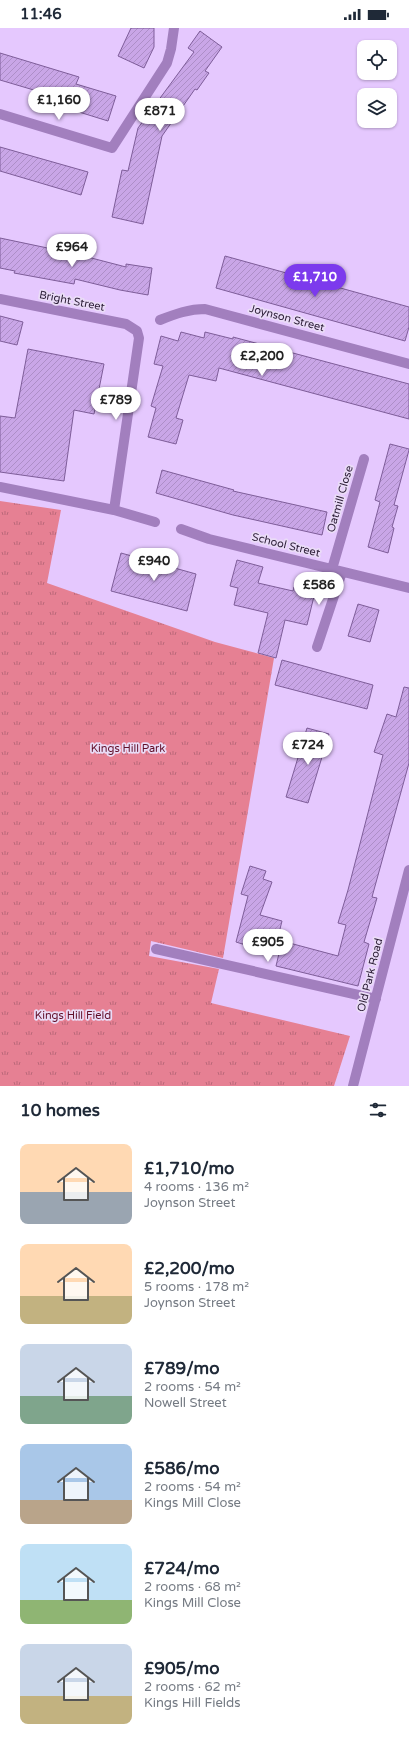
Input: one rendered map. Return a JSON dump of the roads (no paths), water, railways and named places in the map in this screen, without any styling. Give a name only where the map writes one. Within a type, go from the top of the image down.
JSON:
[{"type":"street","points":[[0,114],[112,148],[167,63],[174,28]]},
{"type":"street","name":"Bright Street","points":[[0,299],[126,324],[137,331],[139,338],[114,510]]},
{"type":"street","name":"Joynson Street","points":[[160,320],[176,313],[194,309],[205,309],[409,364]]},
{"type":"street","name":"Oatmill Close","points":[[317,647],[364,459]]},
{"type":"street","points":[[0,487],[114,510],[155,522]]},
{"type":"street","name":"School Street","points":[[181,529],[209,539],[409,588]]},
{"type":"street","name":"Old Park Road","points":[[353,1086],[409,870]]},
{"type":"street","points":[[156,949],[376,999]]},
{"type":"park label","name":"Kings Hill Park","points":[[128,748]]},
{"type":"park label","name":"Kings Hill Field","points":[[73,1015]]}]
